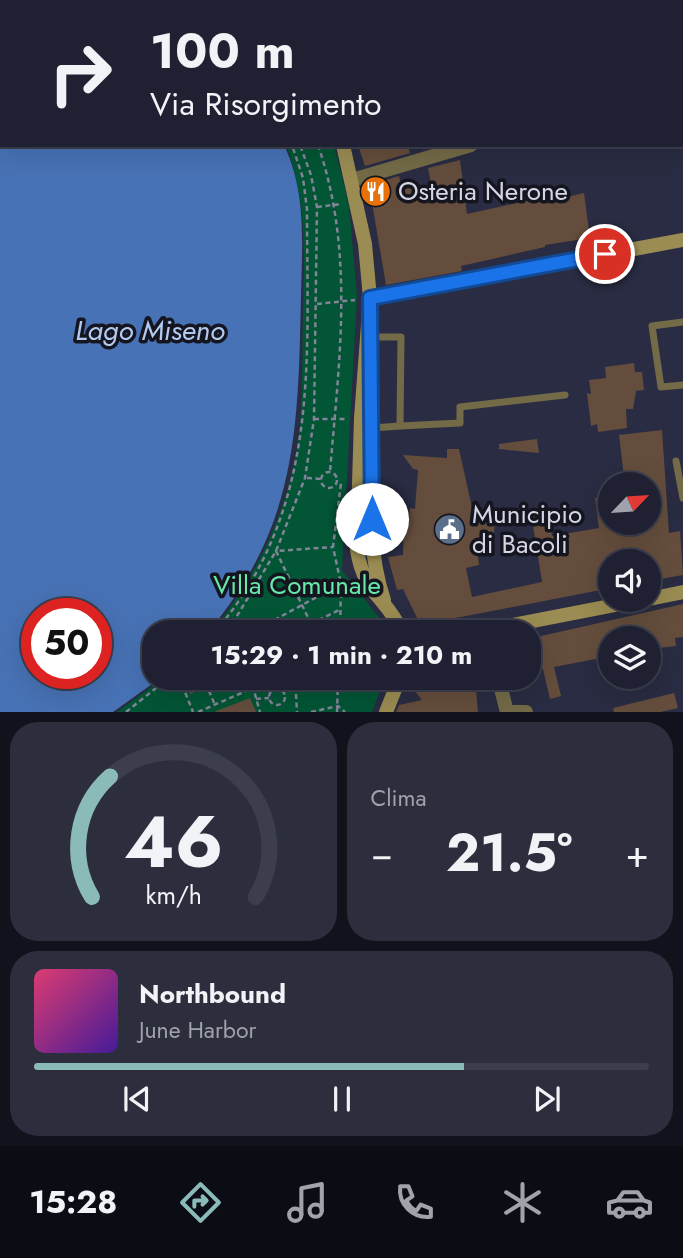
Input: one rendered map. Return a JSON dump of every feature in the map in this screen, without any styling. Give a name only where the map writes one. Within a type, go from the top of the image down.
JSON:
[{"type":"main road","points":[[344,147],[365,244],[370,298],[362,425],[373,541],[377,578],[387,608],[394,620]]},
{"type":"main road","points":[[370,298],[683,240]]},
{"type":"main road","points":[[661,597],[683,592]]},
{"type":"main road","points":[[539,620],[598,608]]},
{"type":"main road","points":[[386,712],[395,690]]},
{"type":"street","points":[[352,180],[464,147]]},
{"type":"street","points":[[502,690],[508,712],[526,712]]},
{"type":"lane","points":[[683,322],[652,326],[661,387],[683,385]]},
{"type":"lane","points":[[369,337],[401,337],[400,426]]},
{"type":"lane","points":[[362,425],[460,423],[460,407],[565,395]]},
{"type":"lane","points":[[676,461],[683,498]]},
{"type":"path","points":[[225,620],[269,550],[286,509],[295,478],[304,418],[307,209],[303,178],[293,147]]},
{"type":"path","points":[[235,620],[276,551],[305,478],[314,419],[317,207],[311,175],[301,147]]},
{"type":"path","points":[[318,147],[333,205],[343,279],[330,472]]},
{"type":"path","points":[[317,207],[347,204]]},
{"type":"path","points":[[317,304],[370,298]]},
{"type":"path","points":[[314,419],[362,425]]},
{"type":"path","points":[[330,472],[325,473],[321,480],[322,485],[329,489],[341,482]]},
{"type":"path","points":[[330,472],[341,482],[334,547],[341,584],[340,620]]},
{"type":"path","points":[[305,478],[321,480]]},
{"type":"path","points":[[276,551],[334,547]]},
{"type":"path","points":[[276,551],[309,620]]},
{"type":"path","points":[[274,620],[341,584]]},
{"type":"path","points":[[319,620],[340,610]]},
{"type":"path","points":[[228,617],[232,620]]},
{"type":"path","points":[[126,712],[133,710],[155,690]]},
{"type":"path","points":[[185,690],[195,712],[249,690]]},
{"type":"path","points":[[209,690],[215,705]]},
{"type":"path","points":[[254,690],[260,712]]},
{"type":"path","points":[[269,698],[275,690]]},
{"type":"path","points":[[277,690],[285,697],[296,696]]},
{"type":"path","points":[[296,690],[297,712]]},
{"type":"path","points":[[337,712],[338,690]]},
{"type":"path","points":[[277,705],[283,702],[285,697]]},
{"type":"path","points":[[256,699],[269,698],[277,705],[278,712]]},
{"type":"path","points":[[311,712],[338,706]]},
{"type":"path","points":[[338,706],[345,712]]},
{"type":"green space","name":"Villa Comunale","points":[[287,147],[334,147],[349,206],[357,296],[342,570],[381,620],[220,620],[244,586],[271,535],[290,481],[296,453],[302,396],[304,245],[298,186]]},
{"type":"green space","name":"Villa Comunale","points":[[147,690],[380,690],[372,712],[117,712]]},
{"type":"water","name":"Lago Miseno","points":[[0,147],[285,147],[291,163],[302,220],[300,344],[294,432],[287,474],[276,514],[260,553],[238,593],[217,620],[142,620],[144,690],[113,712],[0,712]]},
{"type":"building","points":[[359,147],[408,147],[410,153],[365,166]]},
{"type":"building","points":[[460,160],[467,214],[544,197],[545,202],[584,193],[590,238],[545,245],[461,266],[462,271],[386,285],[369,185],[399,176],[402,190],[431,184],[428,168]]},
{"type":"building","points":[[634,363],[635,372],[642,372],[644,390],[636,391],[633,409],[626,409],[627,428],[598,432],[597,424],[591,426],[587,393],[591,394],[589,380],[606,378],[605,367]]},
{"type":"building","points":[[662,430],[669,533],[680,531],[683,575],[661,579],[661,549],[598,549],[598,591],[446,620],[418,620],[403,589],[397,590],[388,557],[403,555],[404,521],[409,522],[410,508],[415,509],[418,470],[413,469],[403,455],[447,458],[447,449],[459,449],[477,520],[495,518],[493,547],[477,546],[479,565],[466,568],[472,597],[542,582],[531,513],[548,511],[552,536],[598,528],[598,536],[662,536],[662,472],[623,472],[619,435]]},
{"type":"building","points":[[537,439],[539,453],[499,449],[499,444]]},
{"type":"building","points":[[595,498],[598,498],[598,520]]},
{"type":"building","points":[[683,604],[683,637],[675,638],[676,646],[661,648],[661,626],[598,626],[598,659],[554,667],[561,696],[550,699],[541,669],[541,636],[648,612],[661,612],[661,609]]},
{"type":"building","points":[[414,690],[476,690],[478,712],[396,712],[399,705],[422,700]]},
{"type":"building","points":[[674,693],[678,708],[660,712],[614,712],[613,708]]},
{"type":"building","points":[[250,698],[256,712],[216,712],[216,711]]},
{"type":"place","name":"Osteria Nerone","points":[[375,191]]},
{"type":"place","name":"Municipio di Bacoli","points":[[449,529]]},
{"type":"route","points":[[372,519],[370,298],[605,254]]}]
